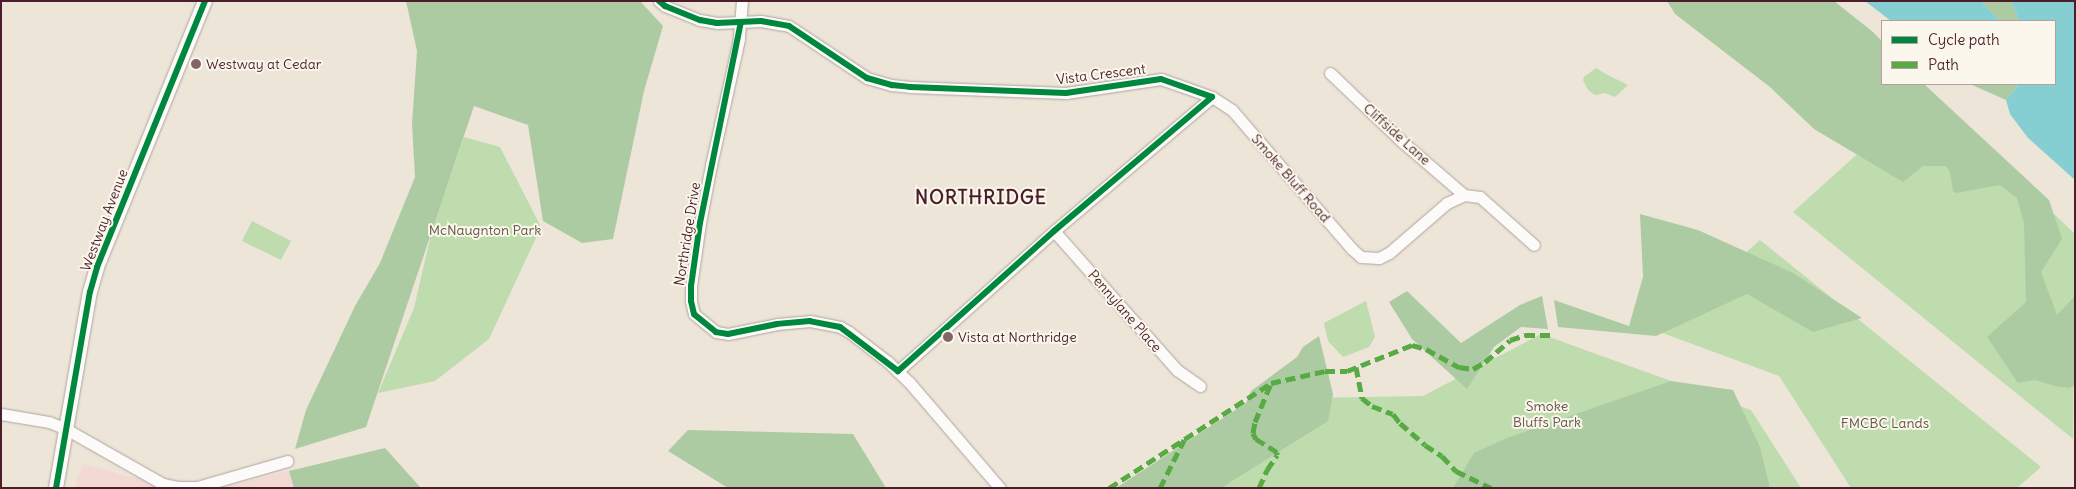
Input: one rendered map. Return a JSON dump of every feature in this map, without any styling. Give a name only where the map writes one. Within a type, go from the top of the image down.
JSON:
[{"type":"street","name":"Westway Avenue","points":[[56,488],[82,328],[98,267],[205,1]]},
{"type":"street","name":"Vista Crescent","points":[[659,1],[665,6],[700,20],[717,23],[761,21],[789,26],[867,78],[892,85],[910,88],[1066,93],[1161,79],[1212,97]]},
{"type":"street","name":"Northridge Drive","points":[[742,1],[740,39],[711,165],[700,223],[691,286],[691,301],[694,314],[716,332],[728,334],[777,324],[810,322],[840,327],[898,371],[1000,488]]},
{"type":"street","name":"Cliffside Lane","points":[[1330,73],[1399,139],[1464,195]]},
{"type":"street","points":[[898,371],[1054,231],[1212,97]]},
{"type":"street","name":"Smoke Bluff Road","points":[[1212,97],[1232,110],[1352,249],[1361,256],[1369,259],[1389,253],[1447,203],[1464,195]]},
{"type":"street","points":[[1464,195],[1480,197],[1534,245]]},
{"type":"street","name":"Pennylane Place","points":[[1054,231],[1177,370],[1200,386]]},
{"type":"street","points":[[1,414],[48,422],[66,429],[163,484],[179,487],[197,487],[286,461]]},
{"type":"shaded area","points":[[82,464],[173,488],[75,488]]},
{"type":"shaded area","points":[[289,471],[294,488],[222,488]]},
{"type":"green space","points":[[406,1],[640,1],[663,26],[644,91],[613,239],[582,243],[543,221],[528,125],[474,106],[366,427],[295,449],[306,410],[355,306],[380,263],[415,177],[412,124],[417,51]]},
{"type":"green space","points":[[1667,1],[1834,1],[1873,32],[1881,40],[1881,85],[1925,85],[2049,200],[2062,239],[2041,272],[2057,315],[2075,296],[2075,385],[2069,388],[2035,380],[2018,383],[1987,337],[2026,302],[2024,223],[2017,198],[2000,185],[1956,193],[1953,191],[1950,172],[1946,166],[1923,166],[1903,182],[1814,129],[1770,87],[1675,14]]},
{"type":"green space","points":[[1981,1],[2011,1],[2019,20],[1999,20]]},
{"type":"green space","points":[[1596,68],[1628,85],[1615,97],[1605,93],[1595,95],[1588,90],[1583,80],[1584,77]]},
{"type":"green space","points":[[1972,85],[2018,85],[2006,100]]},
{"type":"green space","points":[[1926,92],[2075,234],[2073,439],[1793,212]]},
{"type":"green space","name":"McNaugnton Park","points":[[464,137],[500,147],[541,227],[489,339],[435,381],[378,393],[414,308],[432,230]]},
{"type":"green space","points":[[1640,214],[1698,230],[1793,273],[1862,318],[1813,332],[1747,294],[1656,336],[1558,327],[1554,300],[1629,326],[1643,277]]},
{"type":"green space","points":[[252,221],[291,241],[281,260],[242,241]]},
{"type":"green space","name":"FMCBC Lands","points":[[1760,240],[2041,467],[2017,488],[1851,488],[1779,376],[1657,331]]},
{"type":"green space","points":[[1407,291],[1461,343],[1520,305],[1542,296],[1548,329],[1521,327],[1494,347],[1467,389],[1412,339],[1389,302]]},
{"type":"green space","points":[[1366,301],[1375,337],[1369,347],[1343,357],[1328,341],[1324,323]]},
{"type":"green space","name":"Smoke Bluffs Park","points":[[1541,334],[1751,410],[1801,488],[1162,488],[1306,398],[1423,396]]},
{"type":"green space","points":[[1319,336],[1333,394],[1328,421],[1221,488],[1116,488],[1246,403],[1251,391],[1297,357],[1303,347]]},
{"type":"green space","points":[[1671,381],[1733,390],[1760,447],[1770,488],[1453,488],[1474,453],[1507,438]]},
{"type":"green space","points":[[688,430],[853,434],[886,488],[728,488],[668,451]]},
{"type":"green space","points":[[385,448],[421,488],[294,488],[289,471]]},
{"type":"water","points":[[1865,1],[1981,1],[1999,20],[1890,20]]},
{"type":"water","points":[[2011,1],[2075,1],[2075,180],[2028,138],[2010,114],[2006,100],[2018,85],[2056,85],[2056,20],[2019,20]]},
{"type":"marked path","points":[[1109,488],[1271,383],[1325,371],[1347,371],[1412,345],[1426,349],[1459,367],[1473,369],[1485,362],[1510,340],[1525,335],[1554,335]]},
{"type":"marked path","points":[[1356,367],[1362,398],[1372,406],[1393,414],[1400,423],[1425,445],[1442,456],[1456,471],[1491,488]]},
{"type":"marked path","points":[[1259,488],[1267,470],[1277,455],[1277,452],[1256,439],[1253,433],[1255,422],[1271,383]]},
{"type":"marked path","points":[[1160,488],[1184,440]]},
{"type":"cycle path","points":[[56,488],[90,292],[97,267],[205,1]]},
{"type":"cycle path","points":[[659,1],[665,6],[700,20],[717,23],[761,21],[789,26],[867,78],[892,85],[1066,93],[1161,79],[1212,97],[1054,231],[898,371],[840,327],[810,321],[777,324],[728,334],[716,332],[694,314],[691,301],[691,286],[700,223],[741,22]]},
{"type":"place","name":"Westway at Cedar","points":[[196,64]]},
{"type":"place","name":"Vista at Northridge","points":[[948,337]]},
{"type":"district","name":"NORTHRIDGE","points":[[981,198]]}]
